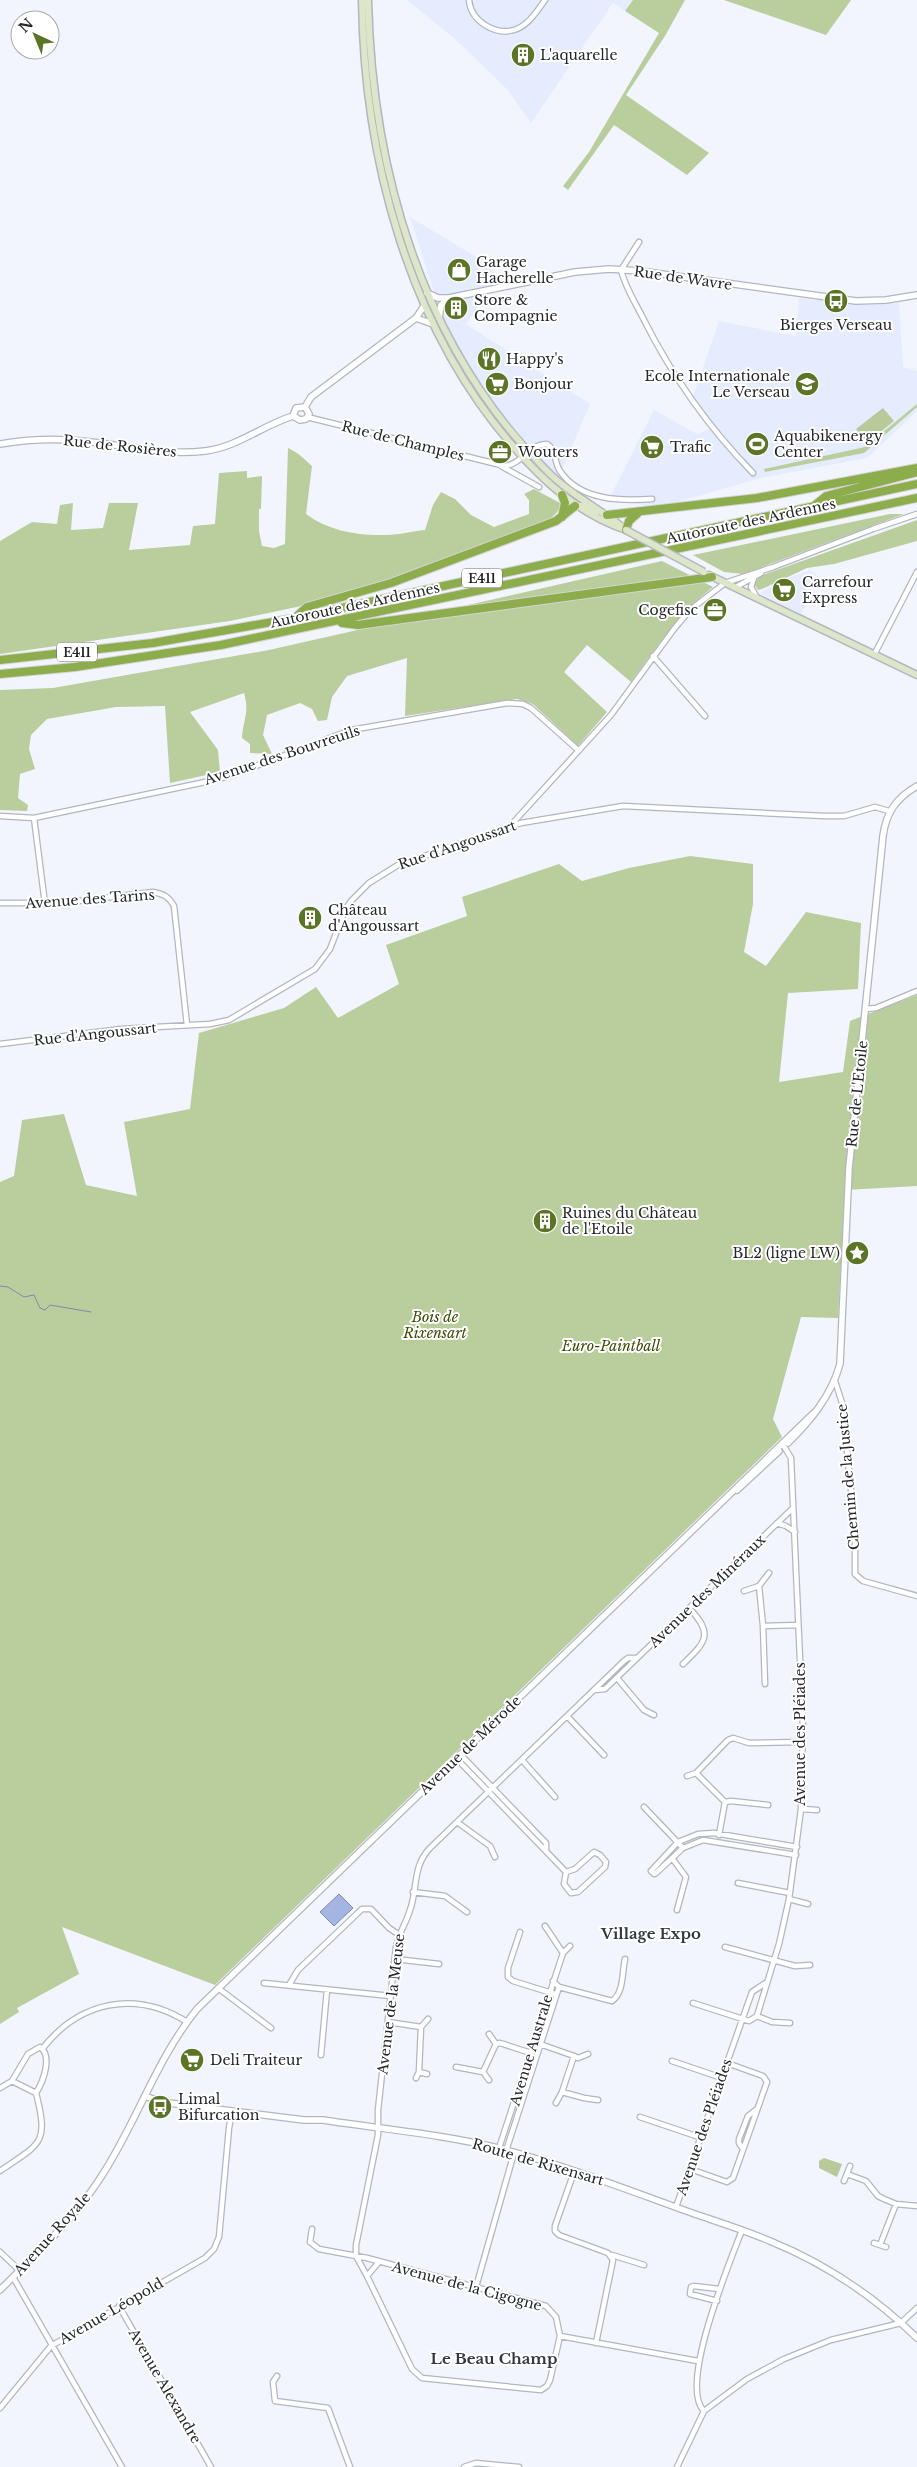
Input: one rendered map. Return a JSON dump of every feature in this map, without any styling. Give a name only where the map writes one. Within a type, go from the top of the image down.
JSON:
[{"type":"highway","points":[[608,515],[638,513],[772,495],[917,468]]},
{"type":"highway","points":[[814,507],[826,496],[917,472]]},
{"type":"highway","name":"Autoroute des Ardennes","points":[[0,660],[153,642],[295,618],[917,484]]},
{"type":"highway","points":[[562,495],[566,503],[562,518]]},
{"type":"highway","name":"Autoroute des Ardennes","points":[[0,674],[156,656],[332,622],[917,498]]},
{"type":"highway","points":[[295,618],[307,607],[391,583],[562,518],[576,506]]},
{"type":"highway","points":[[626,530],[629,521],[638,513]]},
{"type":"highway","points":[[332,622],[358,625],[712,577]]},
{"type":"main road","points":[[362,0],[365,62],[377,149],[395,222],[436,323],[476,400],[522,457],[576,506],[584,506],[615,525],[712,577],[917,675]]},
{"type":"main road","points":[[368,0],[372,63],[384,148],[399,209],[427,293],[428,305]]},
{"type":"main road","points":[[436,323],[484,398],[529,451],[565,486],[608,515],[615,525]]},
{"type":"street","points":[[469,0],[475,15],[483,24],[500,31],[517,29],[528,22],[545,0]]},
{"type":"street","points":[[639,242],[621,270],[624,281],[656,344],[691,401],[753,473]]},
{"type":"street","name":"Rue de Wavre","points":[[427,293],[438,298],[449,298],[575,272],[621,270],[856,301],[917,295]]},
{"type":"street","points":[[416,318],[436,323],[440,310],[449,298]]},
{"type":"street","points":[[305,407],[311,397],[416,318],[428,305]]},
{"type":"street","points":[[294,416],[296,408],[305,407]]},
{"type":"street","points":[[305,407],[308,411],[307,417]]},
{"type":"street","name":"Rue de Champles","points":[[294,416],[300,420],[307,417],[499,465],[539,487]]},
{"type":"street","name":"Rue de Rosières","points":[[0,444],[38,440],[70,440],[153,452],[190,453],[228,446],[294,416]]},
{"type":"street","points":[[499,465],[510,465],[538,445],[547,444],[555,451],[558,469],[579,488],[597,496],[624,501],[652,499]]},
{"type":"street","points":[[510,826],[611,715],[653,656],[690,610],[725,583],[917,514]]},
{"type":"street","points":[[736,588],[770,568]]},
{"type":"street","points":[[874,655],[917,572]]},
{"type":"street","points":[[755,576],[751,586],[756,598]]},
{"type":"street","points":[[653,656],[705,716]]},
{"type":"street","name":"Avenue des Bouvreuils","points":[[0,816],[34,818],[232,775],[351,730],[507,703],[523,704],[531,708],[578,750]]},
{"type":"street","name":"Rue de L'Etoile","points":[[783,1444],[809,1422],[817,1410],[835,1381],[842,1350],[849,1168],[883,836],[889,811],[901,796],[917,786]]},
{"type":"street","name":"Rue d'Angoussart","points":[[0,1044],[121,1029],[210,1024],[229,1020],[315,969],[330,949],[345,910],[369,882],[392,867],[510,826],[623,806],[824,816],[844,816],[875,807],[889,811]]},
{"type":"street","points":[[34,818],[44,904]]},
{"type":"street","name":"Avenue des Tarins","points":[[0,903],[44,904],[153,892],[163,893],[170,898],[174,906],[187,1025]]},
{"type":"street","points":[[866,1009],[876,1008],[917,991]]},
{"type":"street","name":"Chemin de la Justice","points":[[835,1381],[842,1403],[854,1529],[855,1574],[863,1581],[917,1596]]},
{"type":"street","name":"Avenue de Mérode","points":[[145,2096],[167,2052],[186,2022],[218,1988],[722,1501],[743,1485],[783,1444]]},
{"type":"street","name":"Avenue des Pléiades","points":[[757,2016],[774,1960],[789,1899],[801,1809],[803,1742],[795,1532],[791,1458],[783,1444]]},
{"type":"street","name":"Avenue des Minéraux","points":[[594,1690],[603,1691],[793,1508]]},
{"type":"street","name":"Avenue des Minéraux","points":[[777,1523],[795,1532]]},
{"type":"street","points":[[744,1591],[759,1586],[769,1573]]},
{"type":"street","points":[[759,1586],[764,1626],[765,1684]]},
{"type":"street","points":[[683,1664],[701,1647],[704,1639],[701,1620],[689,1608]]},
{"type":"street","points":[[764,1626],[798,1625]]},
{"type":"street","name":"Avenue des Minéraux","points":[[488,1792],[626,1659],[637,1658]]},
{"type":"street","points":[[617,1678],[644,1710],[654,1715]]},
{"type":"street","points":[[567,1716],[604,1755]]},
{"type":"street","points":[[687,1776],[696,1773],[728,1740],[733,1738],[749,1743],[803,1742]]},
{"type":"street","points":[[458,1756],[493,1788],[546,1843],[546,1851]]},
{"type":"street","points":[[458,1756],[488,1792],[566,1872]]},
{"type":"street","points":[[522,1760],[555,1797]]},
{"type":"street","points":[[696,1773],[725,1802]]},
{"type":"street","name":"Avenue de la Meuse","points":[[356,2256],[356,2245],[378,2134],[377,2128],[390,1996],[398,1934],[410,1911],[416,1873],[422,1858],[488,1792]]},
{"type":"street","points":[[725,1802],[768,1805]]},
{"type":"street","points":[[717,1841],[725,1802]]},
{"type":"street","points":[[644,1807],[683,1848]]},
{"type":"street","points":[[801,1809],[817,1810]]},
{"type":"street","points":[[457,1822],[490,1846],[495,1857]]},
{"type":"street","points":[[796,1855],[717,1841],[700,1840],[683,1848],[656,1873],[652,1873],[652,1868],[678,1842],[698,1834],[719,1834],[797,1847]]},
{"type":"street","points":[[594,1852],[600,1855],[606,1862],[605,1867],[575,1893],[571,1893],[564,1885],[566,1872],[575,1869],[594,1852]]},
{"type":"street","points":[[667,1853],[686,1877],[677,1910]]},
{"type":"street","points":[[738,1883],[790,1893]]},
{"type":"street","points":[[413,1892],[445,1896],[467,1912]]},
{"type":"street","points":[[789,1899],[808,1904]]},
{"type":"street","points":[[289,1985],[298,1970],[362,1909],[371,1909],[388,1928],[398,1934]]},
{"type":"street","points":[[545,1926],[564,1953]]},
{"type":"street","points":[[520,1932],[508,1968],[508,1976],[513,1981],[555,1994]]},
{"type":"street","name":"Avenue Australe","points":[[499,2148],[549,1992],[564,1953],[570,1946]]},
{"type":"street","points":[[725,1947],[795,1966],[810,1965]]},
{"type":"street","points":[[395,1959],[439,1964]]},
{"type":"street","points":[[553,1981],[559,1987],[612,2001],[618,1993],[624,1974],[625,1959]]},
{"type":"street","name":"Avenue des Pléiades","points":[[676,2207],[702,2138],[752,1992],[767,1982]]},
{"type":"street","points":[[264,1983],[390,1996]]},
{"type":"street","name":"Avenue Australe","points":[[506,2151],[555,1994],[559,1987]]},
{"type":"street","points":[[218,1988],[271,2028]]},
{"type":"street","points":[[321,2055],[327,1990]]},
{"type":"street","points":[[0,2088],[12,2081],[28,2054],[40,2047],[43,2048],[69,2021],[88,2012],[113,2004],[131,2003],[150,2006],[186,2022]]},
{"type":"street","points":[[693,2003],[749,2021],[757,2016],[772,2022],[790,2023]]},
{"type":"street","points":[[416,2078],[419,2072],[421,2027],[428,2019]]},
{"type":"street","points":[[388,2022],[421,2027]]},
{"type":"street","points":[[489,2034],[496,2044]]},
{"type":"street","points":[[534,2042],[578,2058],[588,2054]]},
{"type":"street","points":[[496,2044],[500,2043],[537,2055]]},
{"type":"street","points":[[483,2072],[496,2044]]},
{"type":"street","points":[[0,2171],[33,2147],[40,2139],[43,2120],[36,2093],[46,2062],[46,2054],[43,2048]]},
{"type":"street","points":[[556,2104],[574,2056]]},
{"type":"street","points":[[672,2061],[722,2078]]},
{"type":"street","points":[[690,2169],[727,2182],[733,2178],[767,2082],[766,2078],[727,2063]]},
{"type":"street","points":[[456,2068],[483,2072],[488,2080]]},
{"type":"street","points":[[419,2072],[427,2074]]},
{"type":"street","points":[[12,2081],[36,2093]]},
{"type":"street","points":[[562,2092],[598,2100]]},
{"type":"street","name":"Route de Rixensart","points":[[145,2096],[161,2102],[455,2139],[499,2148],[640,2192],[742,2230],[793,2252],[835,2275],[901,2323],[917,2338]]},
{"type":"street","name":"Avenue Royale","points":[[0,2290],[76,2210],[99,2180],[145,2096]]},
{"type":"street","name":"Avenue Léopold","points":[[0,2408],[51,2346],[205,2258],[216,2244],[232,2111]]},
{"type":"street","points":[[640,2117],[702,2138]]},
{"type":"street","points":[[476,2287],[514,2153]]},
{"type":"street","points":[[844,2181],[850,2166]]},
{"type":"street","points":[[574,2172],[555,2226],[555,2231],[559,2235],[644,2265]]},
{"type":"street","points":[[847,2174],[866,2181],[878,2196],[896,2204],[917,2206]]},
{"type":"street","points":[[874,2243],[883,2246],[896,2204]]},
{"type":"street","name":"Avenue de la Cigogne","points":[[312,2230],[310,2242],[313,2246],[546,2306],[556,2317],[560,2336]]},
{"type":"street","points":[[704,2411],[698,2405],[696,2395],[698,2361],[719,2290],[742,2230]]},
{"type":"street","points":[[0,2252],[19,2270]]},
{"type":"street","points":[[596,2343],[613,2260],[612,2255]]},
{"type":"street","points":[[0,2261],[5,2256]]},
{"type":"street","points":[[356,2256],[368,2276],[412,2369],[422,2378],[541,2390],[547,2386],[550,2380],[560,2336],[698,2361]]},
{"type":"street","points":[[368,2276],[379,2262]]},
{"type":"street","points":[[13,2277],[122,2467]]},
{"type":"street","points":[[717,2301],[690,2294],[691,2287],[719,2290]]},
{"type":"street","name":"Avenue Alexandre","points":[[119,2306],[211,2467]]},
{"type":"street","points":[[677,2467],[704,2411],[747,2379],[784,2359],[831,2340],[901,2323],[917,2308]]},
{"type":"street","points":[[277,2376],[272,2382],[275,2401],[328,2408],[350,2467]]},
{"type":"street","points":[[464,2467],[476,2463],[519,2467]]},
{"type":"shaded area","points":[[407,0],[633,0],[625,11],[613,3],[531,123],[506,88],[455,39]]},
{"type":"shaded area","points":[[410,217],[493,267],[494,285],[466,324],[590,404],[563,468],[558,475],[541,460],[497,407],[468,366],[441,314]]},
{"type":"shaded area","name":"Ecole Internationale Le Verseau","points":[[799,298],[866,305],[899,302],[903,367],[917,371],[917,411],[867,458],[761,478],[677,502],[643,505],[610,497],[654,410],[697,434],[715,427],[693,397],[719,321],[796,336]]},
{"type":"shaded area","points":[[810,570],[816,574],[810,590],[811,596],[801,614],[760,593],[777,582]]},
{"type":"green space","points":[[633,0],[685,0],[665,36],[626,95],[709,153],[687,175],[614,125],[568,190],[563,186],[589,152],[659,33],[625,11]]},
{"type":"green space","points":[[724,0],[851,0],[826,35]]},
{"type":"green space","points":[[917,404],[917,407],[864,453],[765,472],[764,469],[865,447]]},
{"type":"green space","points":[[883,408],[894,421],[867,443],[856,429]]},
{"type":"green space","points":[[288,448],[312,466],[306,514],[324,525],[344,531],[365,535],[387,535],[425,530],[433,505],[441,492],[455,499],[471,515],[494,527],[529,514],[529,500],[524,494],[534,489],[560,503],[560,506],[551,518],[414,571],[325,601],[230,621],[0,654],[0,541],[32,522],[57,524],[60,505],[73,503],[71,530],[103,528],[109,503],[138,503],[129,550],[190,545],[193,526],[215,524],[219,473],[247,471],[247,478],[262,476],[259,531],[262,546],[274,548],[285,544]]},
{"type":"green space","points":[[890,514],[904,514],[743,574],[724,572],[693,555]]},
{"type":"green space","points":[[917,520],[917,541],[834,564],[807,568],[762,589],[758,590],[754,584],[760,576]]},
{"type":"green space","points":[[662,561],[713,587],[689,608],[631,682],[587,645],[564,672],[607,712],[578,746],[533,704],[517,699],[405,716],[407,658],[347,676],[332,697],[327,720],[318,721],[312,709],[300,703],[267,715],[263,735],[272,754],[250,753],[250,744],[242,738],[246,711],[244,693],[190,712],[218,750],[220,772],[170,783],[165,706],[116,707],[47,719],[31,735],[29,749],[35,769],[20,774],[18,798],[28,805],[27,811],[0,810],[0,690],[53,688],[269,650]]},
{"type":"green space","name":"Bois de Rixensart","points":[[690,856],[753,864],[753,904],[744,952],[766,966],[806,912],[861,923],[858,989],[788,993],[779,1082],[843,1072],[850,1021],[917,995],[917,1186],[845,1190],[838,1318],[801,1317],[773,1419],[782,1437],[215,1985],[62,1927],[79,1974],[17,2008],[19,2012],[0,2024],[0,1182],[14,1176],[22,1120],[64,1114],[86,1185],[137,1196],[124,1122],[190,1109],[199,1033],[284,1008],[316,987],[338,1018],[399,984],[386,945],[467,916],[462,897],[559,864],[582,881],[629,868]]},
{"type":"green space","points":[[824,2158],[842,2164],[837,2177],[819,2168],[819,2161]]},
{"type":"water","points":[[339,1894],[353,1908],[334,1926],[320,1912]]},
{"type":"waterway","points":[[0,1286],[8,1287],[24,1297],[34,1295],[40,1308],[45,1310],[50,1305],[91,1312]]},
{"type":"place","name":"L'aquarelle","points":[[523,55]]},
{"type":"place","name":"Garage Hacherelle","points":[[459,270]]},
{"type":"place","name":"Bierges Verseau","points":[[836,301]]},
{"type":"place","name":"Store & Compagnie","points":[[456,308]]},
{"type":"place","name":"Happy's","points":[[489,359]]},
{"type":"place","name":"Bonjour","points":[[497,384]]},
{"type":"place","name":"Ecole Internationale Le Verseau","points":[[807,384]]},
{"type":"place","name":"Aquabikenergy Center","points":[[757,444]]},
{"type":"place","name":"Trafic","points":[[652,447]]},
{"type":"place","name":"Wouters","points":[[500,452]]},
{"type":"place","name":"Carrefour Express","points":[[784,590]]},
{"type":"place","name":"Cogefisc","points":[[715,610]]},
{"type":"place","name":"Château d'Angoussart","points":[[310,918]]},
{"type":"place","name":"Ruines du Château de l'Etoile","points":[[545,1221]]},
{"type":"place","name":"BL2 (ligne LW)","points":[[857,1253]]},
{"type":"place","name":"Deli Traiteur","points":[[192,2060]]},
{"type":"place","name":"Limal Bifurcation","points":[[160,2107]]},
{"type":"district","name":"Village Expo","points":[[651,1933]]},
{"type":"district","name":"Le Beau Champ","points":[[494,2358]]},
{"type":"park label","name":"Euro-Paintball","points":[[611,1346]]}]
